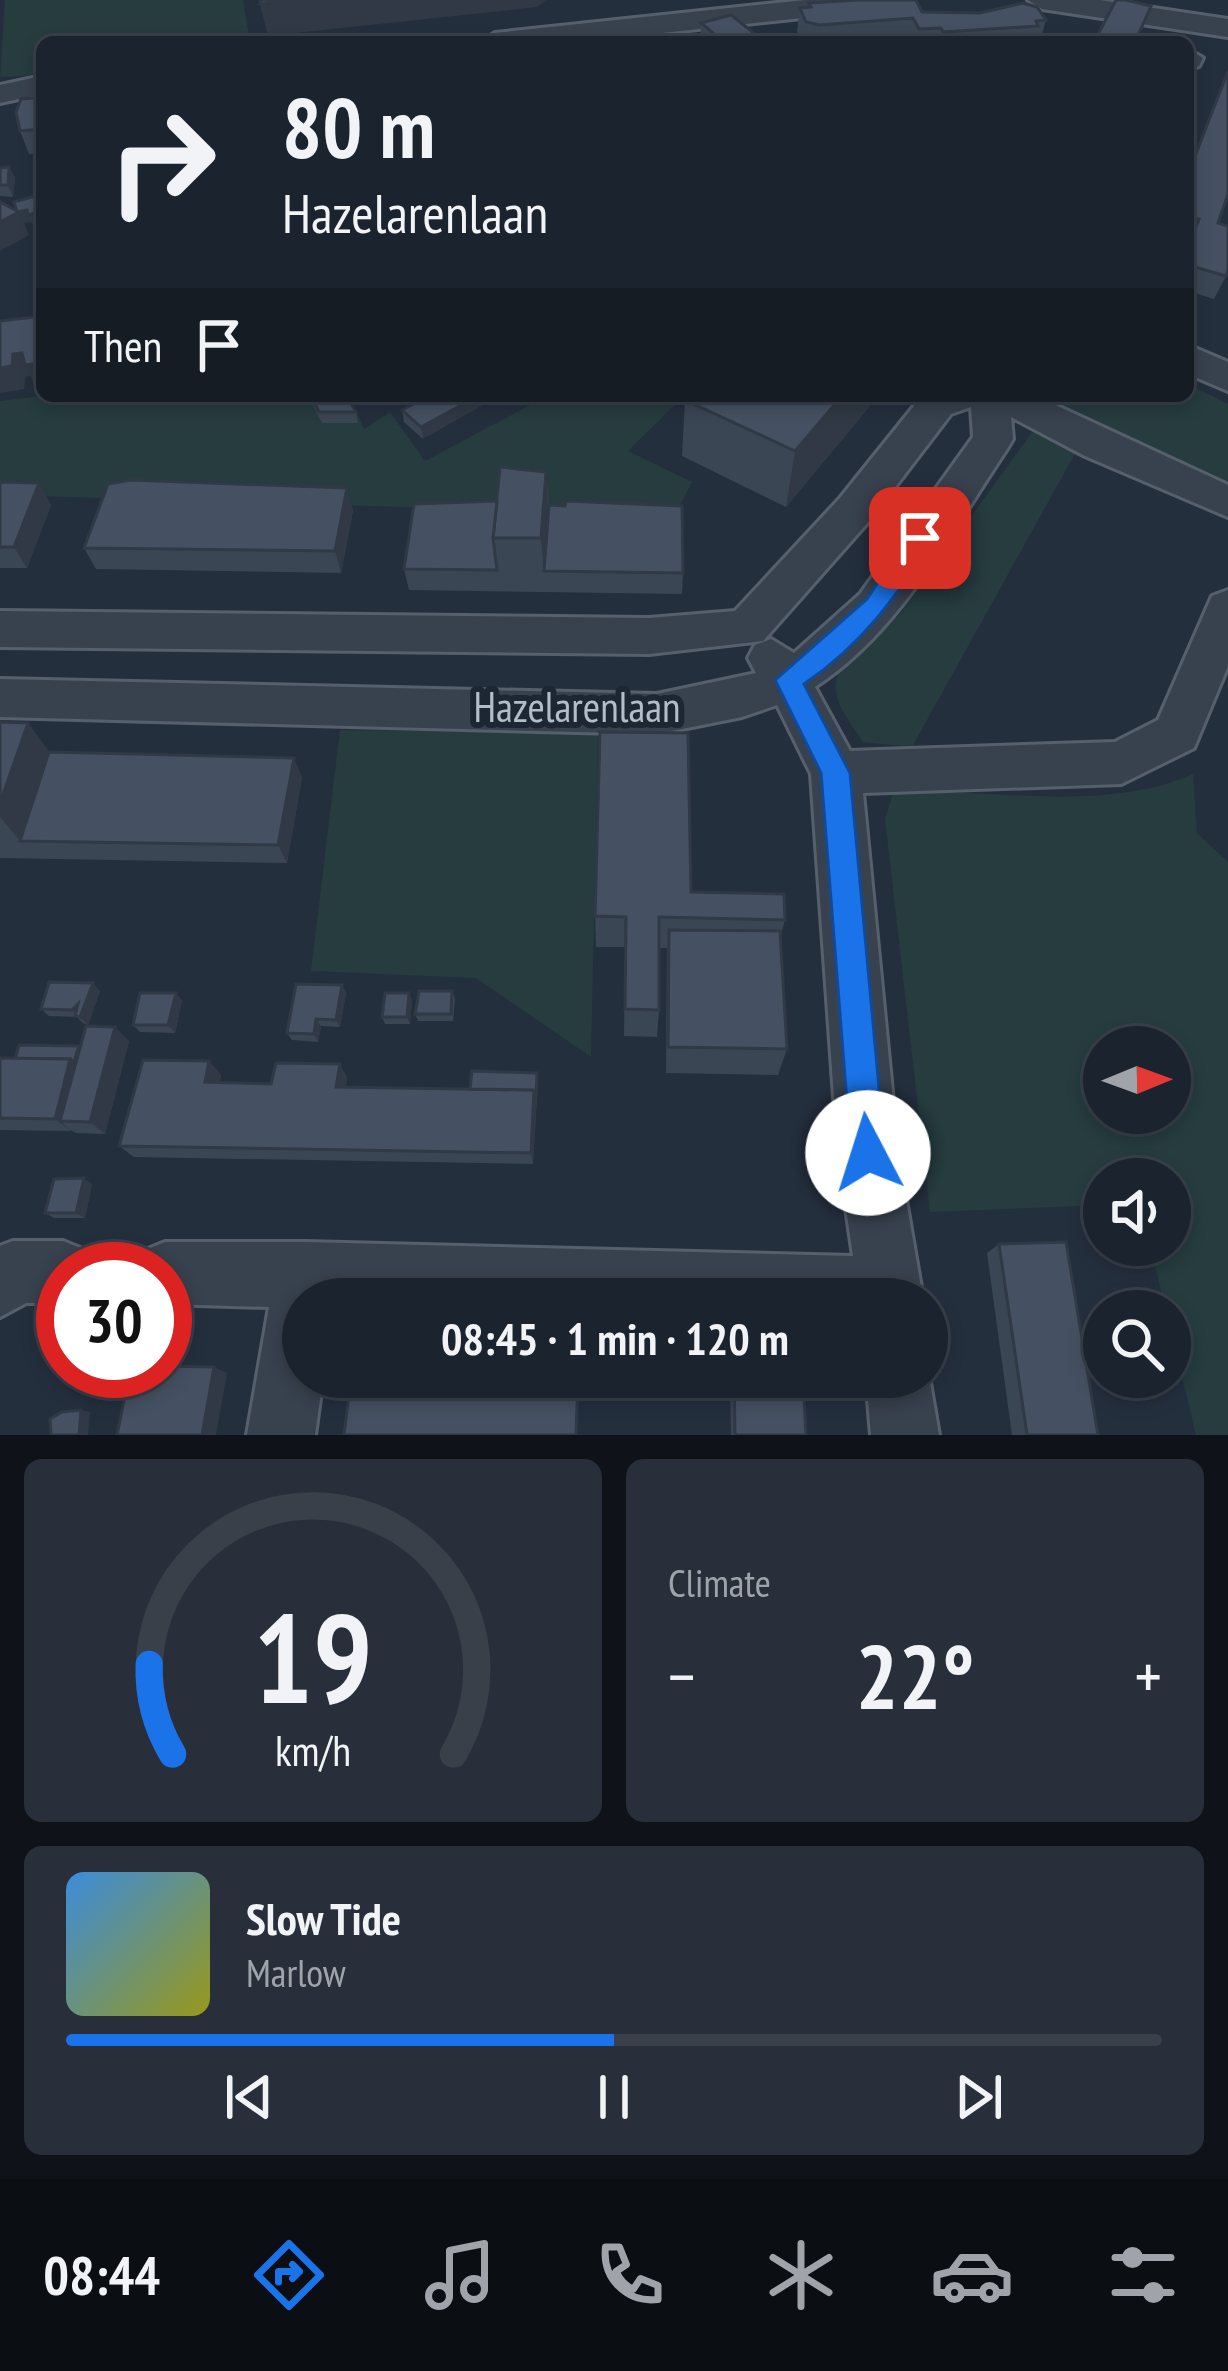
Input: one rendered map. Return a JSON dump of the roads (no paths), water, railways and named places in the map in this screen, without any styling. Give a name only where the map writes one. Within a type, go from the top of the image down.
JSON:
[{"type":"street","points":[[541,36],[750,10],[886,0]]},
{"type":"street","points":[[1042,0],[1082,2],[1228,28]]},
{"type":"street","points":[[1063,36],[1082,2]]},
{"type":"street","points":[[750,10],[777,36]]},
{"type":"street","points":[[0,94],[36,86]]},
{"type":"street","points":[[1194,361],[1226,374]]},
{"type":"street","points":[[888,1278],[868,1153],[836,773],[788,680],[747,628],[855,508],[937,404],[944,402]]},
{"type":"street","name":"Hazelarenlaan","points":[[0,698],[657,714],[742,698],[788,680],[827,655],[876,606],[993,440],[990,402]]},
{"type":"street","points":[[1015,402],[1099,446],[1228,502]]},
{"type":"street","points":[[836,773],[1121,763],[1177,734],[1228,608]]},
{"type":"street","name":"Hazelarenlaan","points":[[0,629],[649,636],[747,628]]},
{"type":"street","points":[[0,1285],[13,1272],[36,1272]]},
{"type":"street","points":[[192,1273],[452,1278]]},
{"type":"street","points":[[281,1435],[306,1273]]},
{"type":"street","points":[[901,1398],[905,1435]]}]
